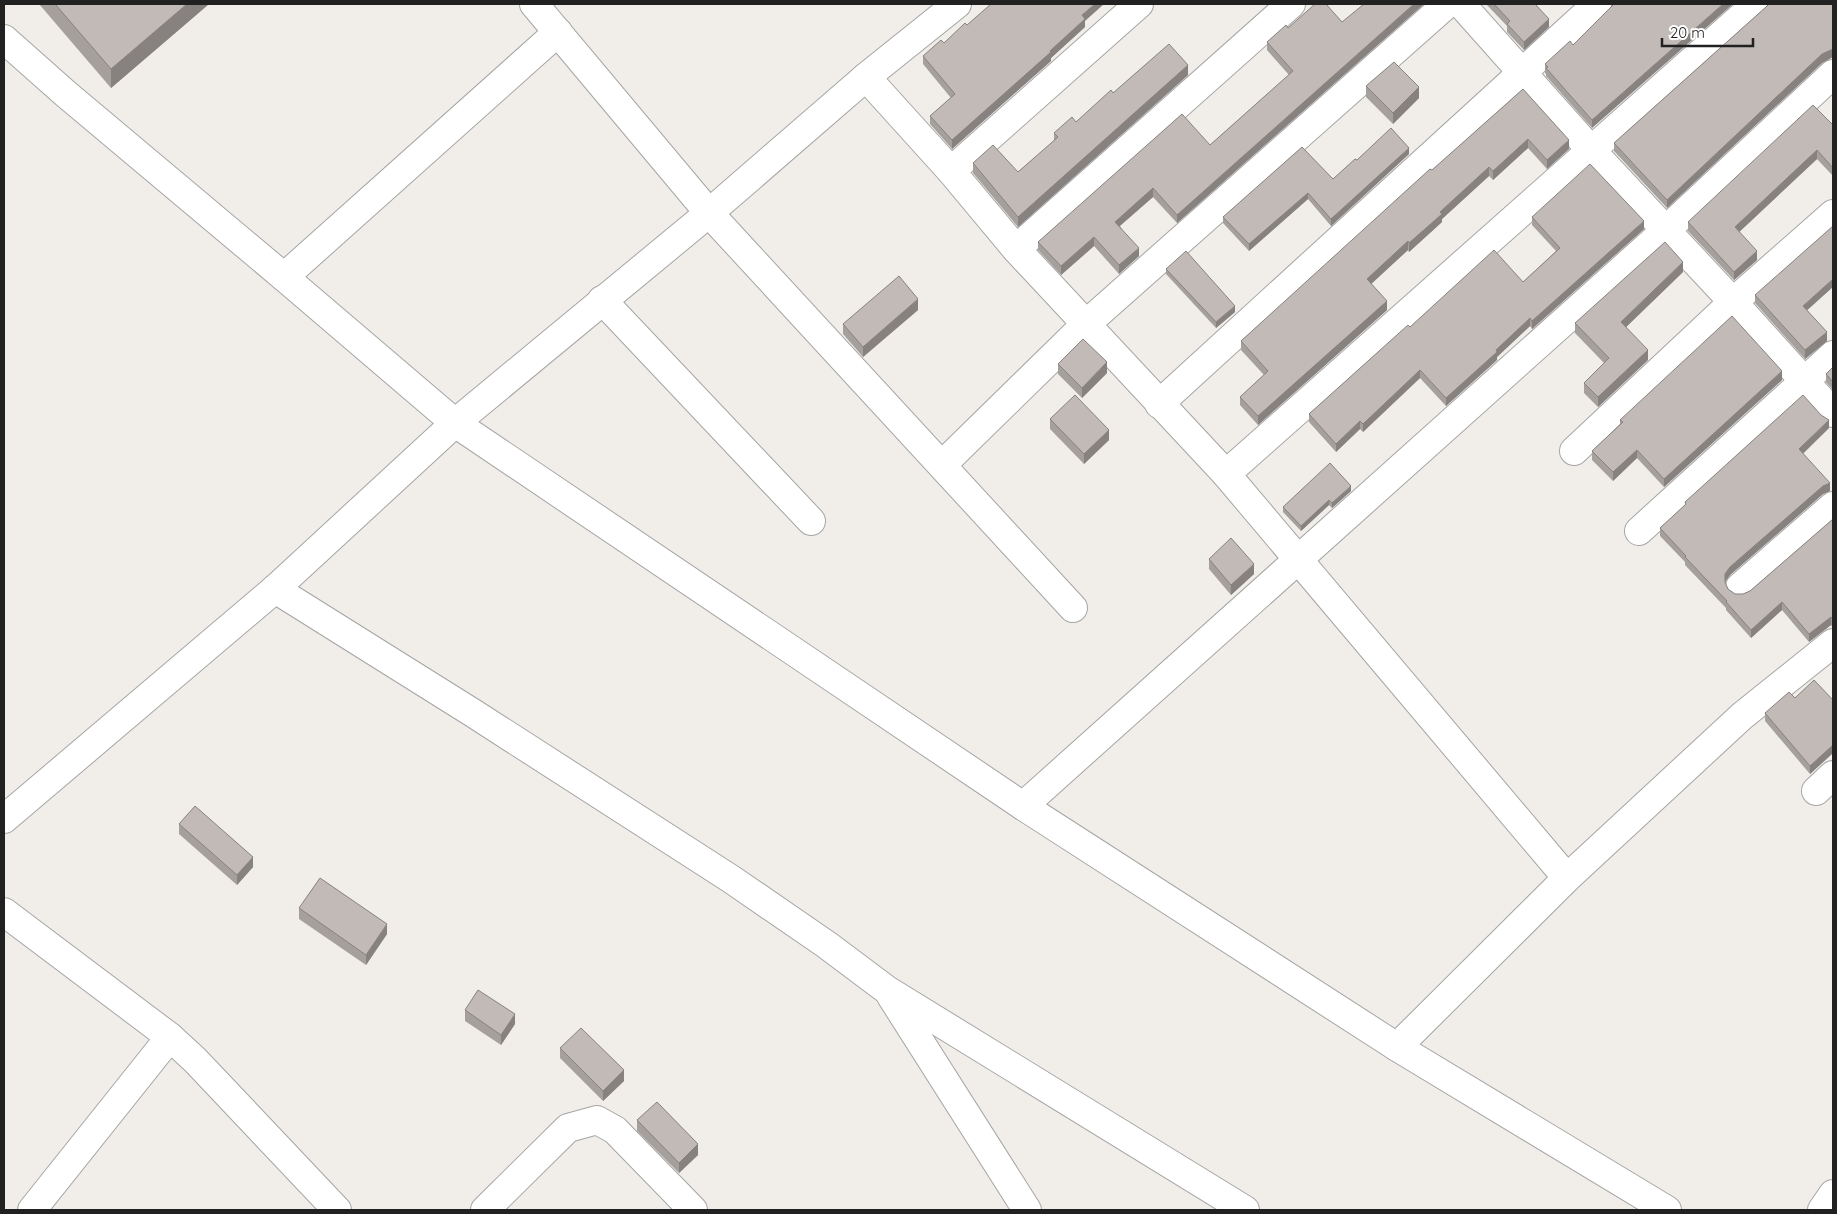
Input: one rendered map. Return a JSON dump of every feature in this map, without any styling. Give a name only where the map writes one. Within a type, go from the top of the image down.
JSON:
[{"type":"street","points":[[534,4],[709,212],[1073,608]]},
{"type":"street","points":[[4,819],[275,589],[455,423],[709,212],[866,77],[957,4]]},
{"type":"street","points":[[951,171],[1139,4]]},
{"type":"street","points":[[1016,250],[1291,4]]},
{"type":"street","points":[[942,465],[1085,325],[1447,4]]},
{"type":"street","points":[[1461,4],[1591,150],[1805,380],[1833,413]]},
{"type":"street","points":[[1159,404],[1597,4]]},
{"type":"street","points":[[1226,474],[1756,4]]},
{"type":"street","points":[[284,277],[558,32]]},
{"type":"street","points":[[4,39],[66,94],[455,423],[1023,806],[1398,1047],[1667,1210]]},
{"type":"street","points":[[1023,806],[1666,230],[1833,74]]},
{"type":"street","points":[[866,77],[951,171],[1016,250],[1226,474],[1567,878]]},
{"type":"street","points":[[1574,451],[1733,302],[1833,214]]},
{"type":"street","points":[[602,300],[811,521]]},
{"type":"street","points":[[1639,531],[1833,355]]},
{"type":"street","points":[[1740,587],[1833,506]]},
{"type":"street","points":[[275,589],[482,718],[731,879],[827,945],[887,990],[1245,1210]]},
{"type":"street","points":[[1398,1047],[1567,878],[1742,716],[1833,643]]},
{"type":"street","points":[[4,912],[170,1037],[195,1060],[337,1210]]},
{"type":"street","points":[[887,990],[1027,1210]]},
{"type":"street","points":[[32,1210],[170,1037]]},
{"type":"street","points":[[485,1210],[568,1128],[597,1120],[615,1130],[693,1210]]},
{"type":"street","points":[[1822,1210],[1833,1194]]},
{"type":"building","points":[[55,4],[187,4],[111,69]]},
{"type":"building","points":[[991,4],[1095,4],[1082,15],[1085,19],[1051,52],[952,140],[930,116],[955,94],[923,56],[941,40],[944,43],[965,23],[967,25]]},
{"type":"building","points":[[1315,4],[1326,4],[1342,22],[1364,4],[1414,4],[1177,215],[1153,188],[1115,222],[1139,248],[1119,265],[1094,237],[1061,266],[1038,242],[1182,114],[1210,145],[1293,71],[1267,42],[1286,25],[1288,28]]},
{"type":"building","points":[[1494,4],[1535,4],[1549,19],[1524,42],[1507,24],[1510,21]]},
{"type":"building","points":[[1614,4],[1723,4],[1592,120],[1546,68],[1548,67],[1545,64],[1570,41],[1573,45]]},
{"type":"building","points":[[1769,4],[1833,4],[1833,49],[1822,54],[1667,200],[1614,143]]},
{"type":"building","points":[[1169,44],[1188,65],[1018,217],[973,163],[993,145],[1018,172],[1058,137],[1054,133],[1072,117],[1076,122],[1111,90],[1113,93]]},
{"type":"building","points":[[1394,62],[1419,87],[1393,113],[1366,86]]},
{"type":"building","points":[[1523,89],[1569,140],[1547,160],[1528,139],[1493,171],[1489,167],[1440,212],[1442,214],[1409,243],[1408,241],[1367,279],[1387,301],[1258,416],[1240,397],[1268,371],[1241,341],[1430,169],[1432,170]]},
{"type":"building","points":[[1813,105],[1833,125],[1833,168],[1817,150],[1735,227],[1757,251],[1734,272],[1688,222]]},
{"type":"building","points":[[1391,128],[1409,148],[1331,219],[1308,193],[1249,244],[1223,217],[1302,147],[1333,179],[1355,159],[1357,160]]},
{"type":"building","points":[[1590,164],[1644,221],[1532,321],[1530,318],[1496,350],[1497,352],[1446,398],[1420,370],[1363,424],[1360,421],[1336,444],[1309,414],[1408,325],[1410,327],[1494,250],[1523,282],[1560,248],[1532,217]]},
{"type":"building","points":[[1833,226],[1833,279],[1803,306],[1827,332],[1805,350],[1755,295]]},
{"type":"building","points":[[1665,242],[1683,262],[1621,322],[1648,350],[1598,397],[1584,383],[1609,358],[1575,323]]},
{"type":"building","points":[[1186,251],[1235,306],[1216,322],[1166,269]]},
{"type":"building","points":[[899,276],[918,299],[863,347],[843,324]]},
{"type":"building","points":[[1732,316],[1782,371],[1664,479],[1637,450],[1613,472],[1592,451],[1623,422],[1620,420]]},
{"type":"building","points":[[1083,339],[1107,362],[1082,388],[1058,364]]},
{"type":"building","points":[[1833,367],[1833,382],[1826,374]]},
{"type":"building","points":[[1075,395],[1109,430],[1084,454],[1050,419]]},
{"type":"building","points":[[1803,395],[1821,415],[1829,420],[1799,449],[1830,483],[1823,486],[1730,567],[1725,574],[1725,582],[1728,589],[1735,594],[1743,594],[1750,591],[1833,519],[1833,620],[1831,617],[1809,634],[1782,602],[1751,630],[1660,528],[1686,504],[1685,502]]},
{"type":"building","points":[[1330,463],[1351,486],[1332,503],[1329,500],[1301,526],[1283,507]]},
{"type":"building","points":[[1231,538],[1254,564],[1231,585],[1209,559]]},
{"type":"building","points":[[1814,680],[1833,700],[1833,745],[1810,766],[1765,713],[1789,692],[1795,698]]},
{"type":"building","points":[[195,806],[253,857],[237,875],[179,824]]},
{"type":"building","points":[[320,878],[387,924],[366,955],[299,908]]},
{"type":"building","points":[[478,990],[515,1014],[501,1035],[465,1010]]},
{"type":"building","points":[[581,1028],[624,1070],[603,1091],[560,1048]]},
{"type":"building","points":[[657,1102],[698,1144],[679,1163],[637,1120]]}]
